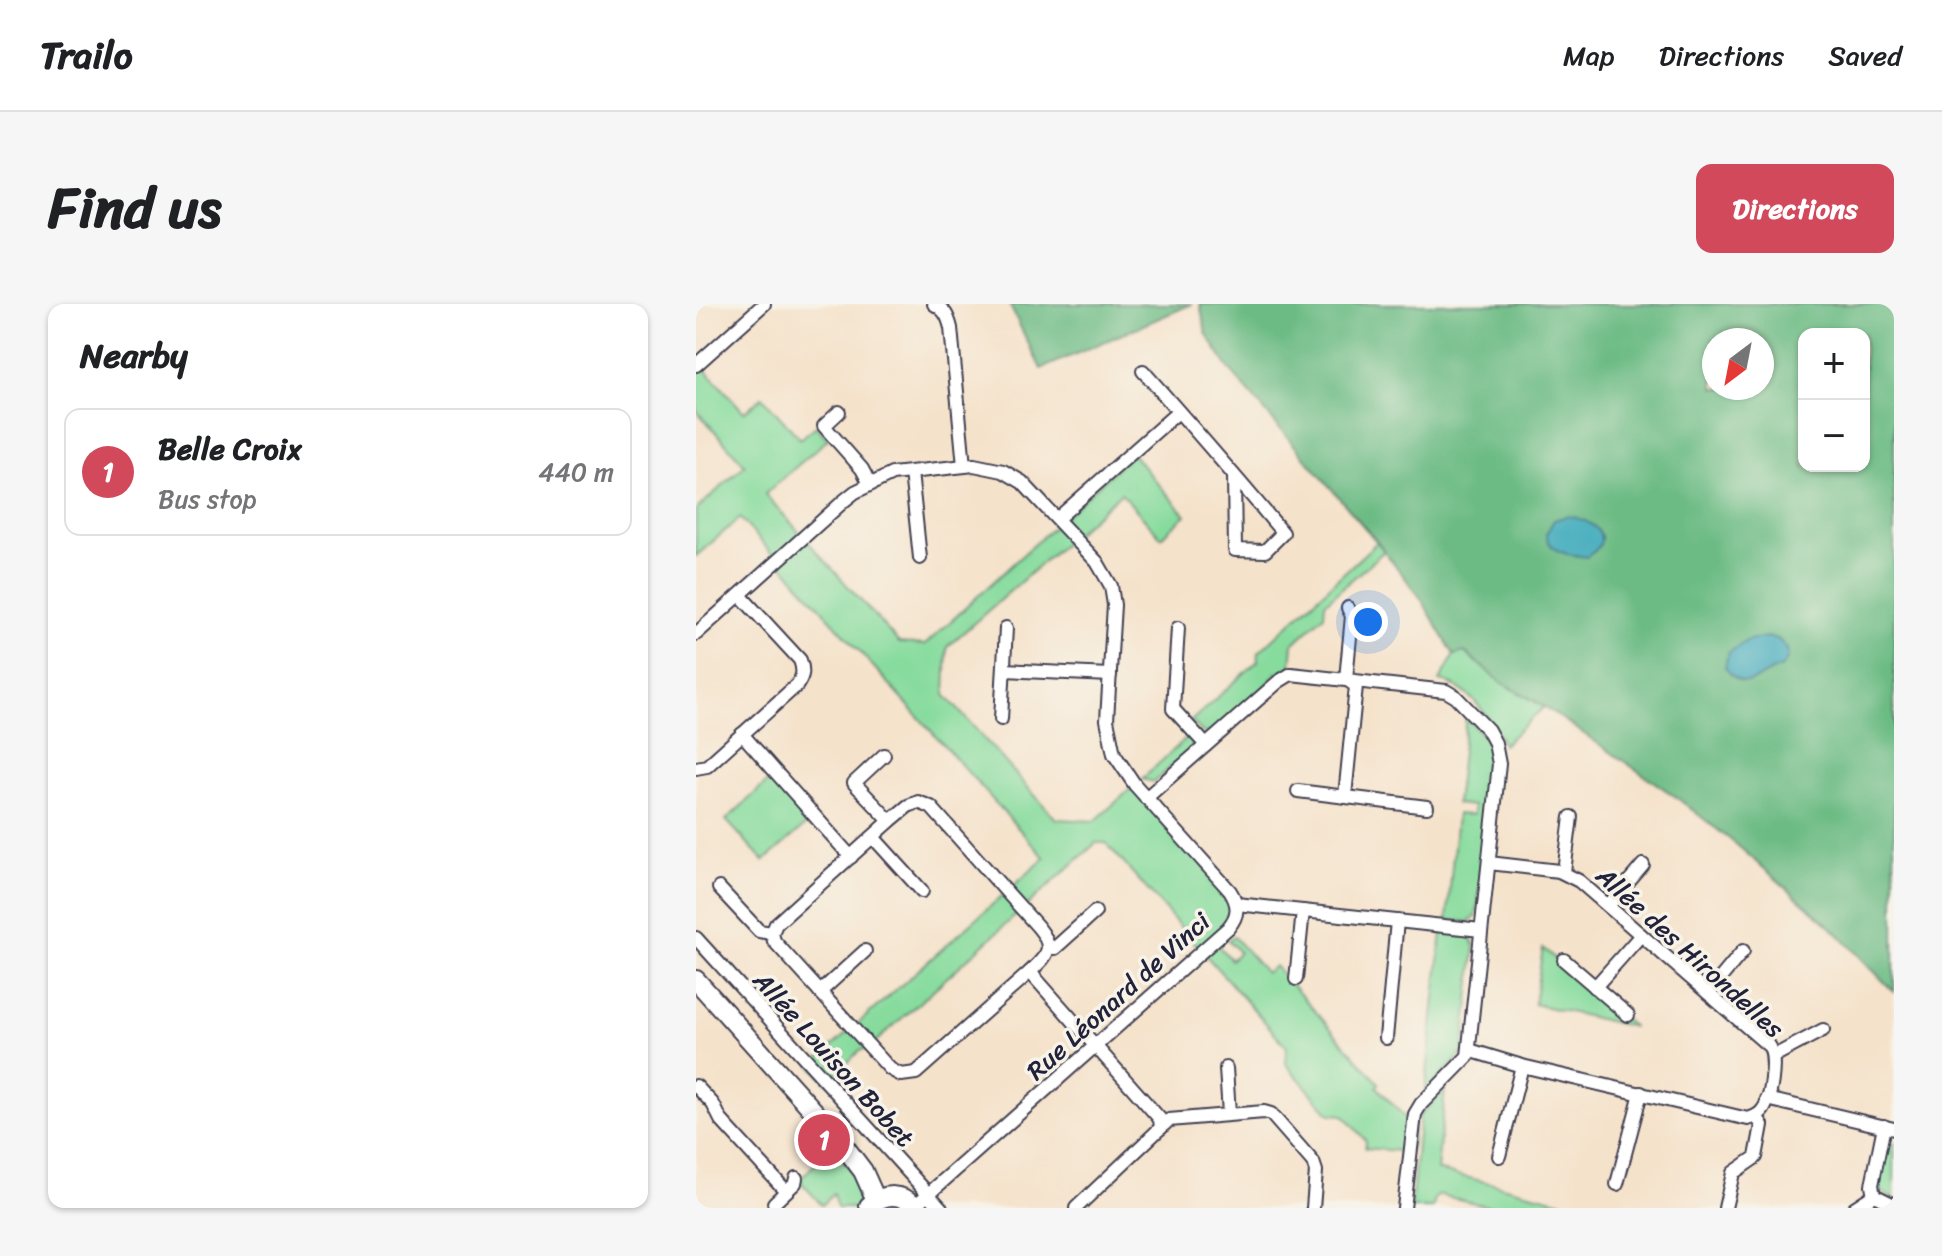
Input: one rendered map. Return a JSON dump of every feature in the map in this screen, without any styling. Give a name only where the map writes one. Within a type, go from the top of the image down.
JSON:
[{"type":"main road","points":[[696,980],[838,1138],[863,1171],[872,1204],[897,1196],[921,1203]]},
{"type":"street","points":[[696,365],[764,304]]},
{"type":"street","points":[[934,304],[943,309],[951,328],[964,466]]},
{"type":"street","points":[[1143,371],[1234,475],[1283,533],[1265,551],[1235,550],[1234,475]]},
{"type":"street","points":[[839,412],[824,426],[862,469],[870,484]]},
{"type":"street","points":[[1058,518],[1178,412]]},
{"type":"street","name":"Rue Léonard de Vinci","points":[[696,634],[845,500],[870,484],[892,474],[964,466],[985,466],[1013,475],[1058,518],[1097,562],[1111,586],[1114,605],[1107,720],[1112,747],[1124,771],[1230,891],[1237,904],[1235,918],[1228,928],[921,1203]]},
{"type":"street","points":[[911,472],[920,558]]},
{"type":"street","points":[[696,769],[707,766],[802,678],[800,660],[740,595]]},
{"type":"street","points":[[1346,679],[1352,616],[1348,608]]},
{"type":"street","points":[[1001,719],[1006,628]]},
{"type":"street","points":[[1178,628],[1173,709],[1206,745]]},
{"type":"street","points":[[1004,670],[1110,675]]},
{"type":"street","points":[[1146,798],[1286,677],[1296,674],[1446,691],[1456,697],[1488,730],[1497,748],[1499,764],[1469,1050],[1464,1063],[1421,1104],[1415,1114],[1404,1208]]},
{"type":"street","points":[[1345,796],[1356,686],[1346,679]]},
{"type":"street","points":[[742,734],[851,857]]},
{"type":"street","points":[[884,755],[854,783],[890,821]]},
{"type":"street","points":[[1298,791],[1427,807]]},
{"type":"street","points":[[922,802],[931,807],[1047,938],[1049,947],[1044,958],[1030,972],[916,1073],[906,1076],[896,1074],[863,1041],[774,941],[772,933],[776,924],[851,857],[890,821],[914,803],[922,802]]},
{"type":"street","points":[[1564,872],[1571,817]]},
{"type":"street","points":[[873,837],[922,891]]},
{"type":"street","name":"Allée des Hirondelles","points":[[1489,863],[1564,872],[1579,881],[1770,1047],[1775,1065],[1764,1109],[1756,1116]]},
{"type":"street","points":[[1608,906],[1643,865]]},
{"type":"street","points":[[719,888],[759,931],[772,933]]},
{"type":"street","points":[[1237,904],[1481,930]]},
{"type":"street","points":[[1296,979],[1303,911]]},
{"type":"street","points":[[1049,947],[1055,948],[1095,912]]},
{"type":"street","points":[[1386,1038],[1397,921]]},
{"type":"street","points":[[1595,987],[1641,935]]},
{"type":"street","name":"Allée Louison Bobet","points":[[696,938],[921,1203],[941,1208]]},
{"type":"street","points":[[820,992],[865,951]]},
{"type":"street","points":[[1708,993],[1743,951]]},
{"type":"street","points":[[1564,960],[1628,1015]]},
{"type":"street","points":[[1030,972],[1160,1119],[1161,1128]]},
{"type":"street","points":[[1774,1056],[1823,1030]]},
{"type":"street","points":[[1469,1050],[1522,1066],[1748,1119],[1756,1116],[1762,1125],[1756,1157],[1733,1173],[1725,1208]]},
{"type":"street","points":[[1499,1156],[1522,1066]]},
{"type":"street","points":[[1226,1068],[1229,1114]]},
{"type":"street","points":[[696,1086],[713,1104],[721,1120],[786,1191]]},
{"type":"street","points":[[1617,1184],[1641,1093]]},
{"type":"street","points":[[1767,1099],[1889,1128],[1872,1185],[1874,1195]]},
{"type":"street","points":[[1076,1208],[1175,1118],[1264,1112],[1271,1114],[1313,1162],[1316,1171],[1313,1208]]},
{"type":"street","points":[[774,1203],[796,1178]]},
{"type":"street","points":[[1874,1195],[1894,1205]]},
{"type":"street","points":[[1854,1208],[1874,1195]]},
{"type":"green space","points":[[1009,304],[1192,304],[1041,369]]},
{"type":"green space","points":[[1200,304],[1894,304],[1894,992],[1832,928],[1737,845],[1676,797],[1539,703],[1502,683],[1465,652],[1454,655],[1420,597],[1377,542],[1229,369],[1206,333]]},
{"type":"green space","points":[[703,367],[744,412],[762,397],[800,439],[816,426],[828,439],[765,494],[899,643],[925,645],[1132,454],[1186,515],[1161,537],[1121,493],[947,647],[945,695],[1056,819],[1095,821],[1135,785],[1237,904],[1214,941],[1231,960],[1239,952],[1228,940],[1233,936],[1266,973],[1275,966],[1379,1083],[1377,1087],[1407,1120],[1415,1114],[1410,1152],[1365,1148],[1366,1141],[1343,1115],[1327,1111],[1286,1064],[1287,1047],[1106,843],[1096,843],[870,1047],[859,1051],[827,1083],[811,1065],[1045,858],[740,518],[696,556],[696,510],[745,465],[696,410],[696,374]]},
{"type":"green space","points":[[1377,542],[1384,551],[1325,603],[1324,615],[1293,644],[1291,667],[1275,674],[1268,684],[1211,733],[1203,733],[1191,721],[1258,661],[1259,652]]},
{"type":"green space","points":[[1464,652],[1502,683],[1544,707],[1503,745],[1493,725],[1470,697],[1440,681],[1454,655]]},
{"type":"green space","points":[[1466,716],[1487,741],[1492,767],[1478,906],[1476,917],[1468,922],[1447,920],[1457,814],[1473,815],[1473,806],[1456,804]]},
{"type":"green space","points":[[1191,734],[1195,741],[1190,751],[1154,782],[1142,779]]},
{"type":"green space","points":[[774,776],[813,819],[764,861],[726,820]]},
{"type":"green space","points":[[1442,931],[1470,935],[1475,946],[1463,1053],[1425,1093]]},
{"type":"green space","points":[[1543,948],[1633,1027],[1534,1004]]},
{"type":"green space","points":[[1445,1090],[1437,1170],[1590,1208],[1496,1208],[1440,1195],[1435,1198],[1433,1208],[1411,1208],[1420,1115]]},
{"type":"green space","points":[[1894,1143],[1894,1199],[1879,1191],[1877,1186],[1885,1150]]},
{"type":"green space","points":[[831,1148],[853,1175],[858,1190],[856,1208],[837,1208],[833,1194],[822,1205],[799,1180]]},
{"type":"water","points":[[1567,516],[1585,521],[1601,537],[1595,550],[1586,557],[1561,552],[1548,541],[1546,534],[1554,520]]},
{"type":"water","points":[[1778,639],[1787,649],[1788,657],[1782,667],[1752,681],[1745,682],[1732,676],[1725,667],[1728,653],[1748,640]]},
{"type":"place","name":"Belle Croix","points":[[824,1140]]}]
